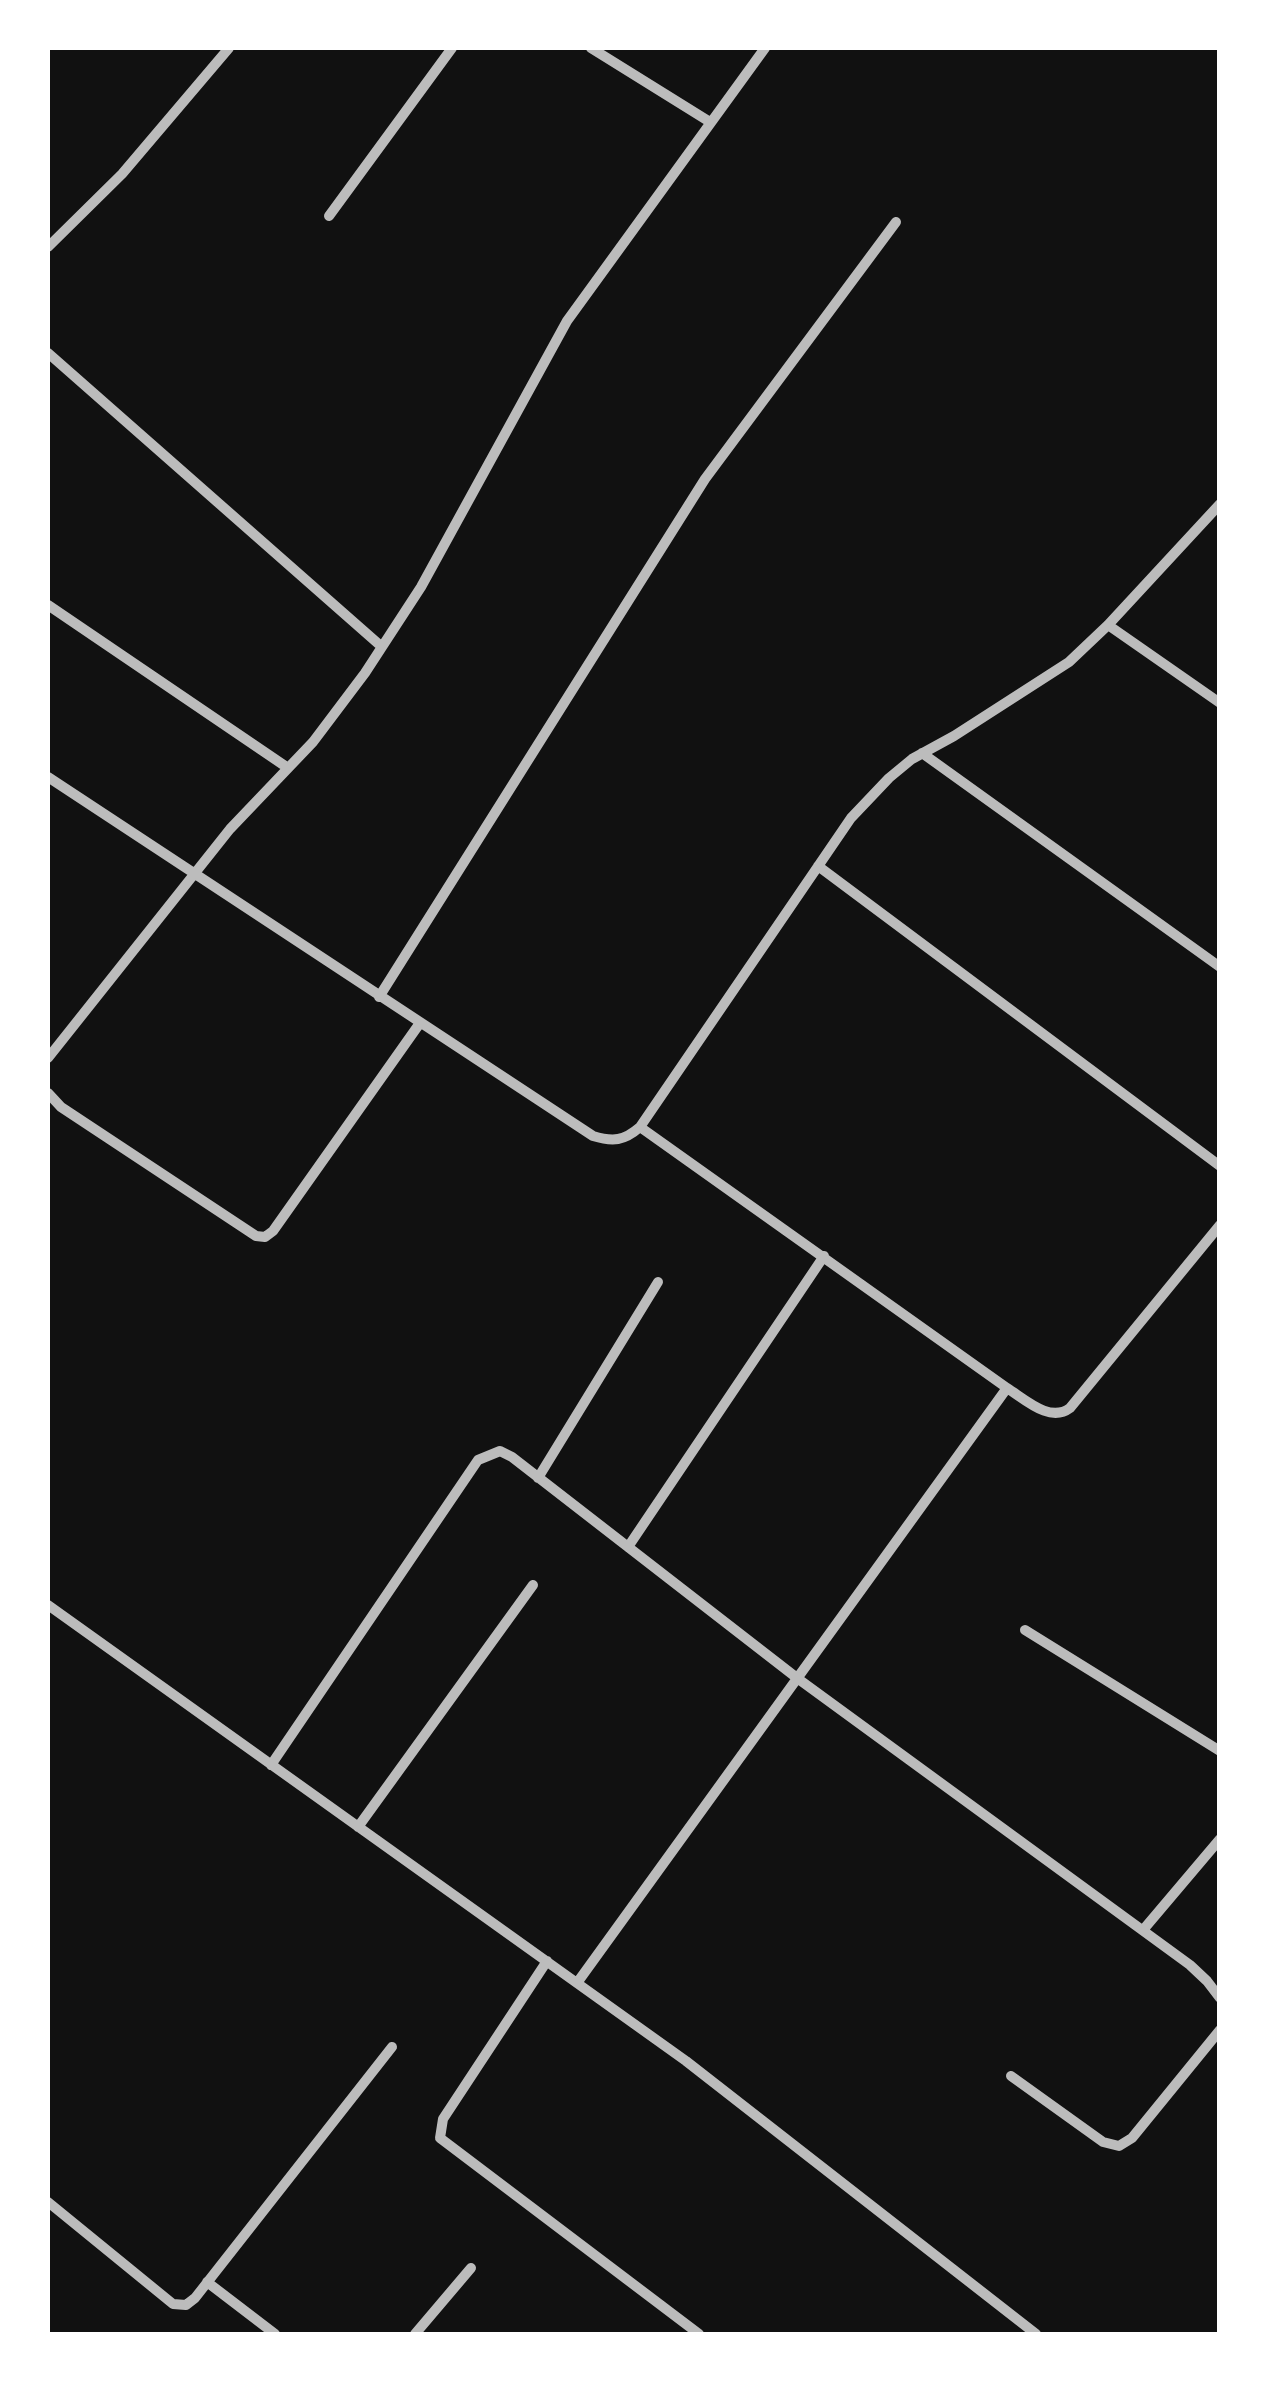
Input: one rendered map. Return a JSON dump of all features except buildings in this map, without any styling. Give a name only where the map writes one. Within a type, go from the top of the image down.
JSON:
[{"type":"street","points":[[48,245],[122,174],[229,48]]},
{"type":"street","points":[[329,216],[452,48]]},
{"type":"street","points":[[591,48],[710,122]]},
{"type":"street","points":[[48,1058],[230,828],[313,742],[382,647],[421,587],[566,322],[765,48]]},
{"type":"street","points":[[379,998],[705,479],[896,222]]},
{"type":"street","points":[[48,354],[382,647]]},
{"type":"street","points":[[48,778],[379,998],[593,1136],[610,1142],[627,1138],[640,1127],[851,818],[889,778],[1069,662],[1220,504]]},
{"type":"street","points":[[48,605],[288,768]]},
{"type":"street","points":[[1108,625],[1220,703]]},
{"type":"street","points":[[922,754],[1220,967]]},
{"type":"street","points":[[818,866],[1220,1166]]},
{"type":"street","points":[[48,1093],[61,1107],[256,1236],[265,1237],[420,1023]]},
{"type":"street","points":[[640,1127],[1050,1414],[1061,1414],[1070,1408],[1220,1225]]},
{"type":"street","points":[[628,1546],[824,1256]]},
{"type":"street","points":[[538,1478],[658,1282]]},
{"type":"street","points":[[576,1982],[1008,1388]]},
{"type":"street","points":[[271,1765],[478,1460],[500,1452],[797,1678],[1190,1965],[1220,1998]]},
{"type":"street","points":[[358,1827],[533,1586]]},
{"type":"street","points":[[48,1605],[686,2060],[1036,2334]]},
{"type":"street","points":[[1025,1630],[1220,1751]]},
{"type":"street","points":[[1143,1930],[1220,1840]]},
{"type":"street","points":[[547,1961],[443,2119],[440,2138],[698,2334]]},
{"type":"street","points":[[1011,2076],[1103,2142],[1119,2146],[1132,2138],[1220,2030]]},
{"type":"street","points":[[48,2202],[173,2304],[186,2304],[392,2047]]},
{"type":"street","points":[[415,2334],[471,2268]]},
{"type":"street","points":[[207,2282],[275,2334]]}]
